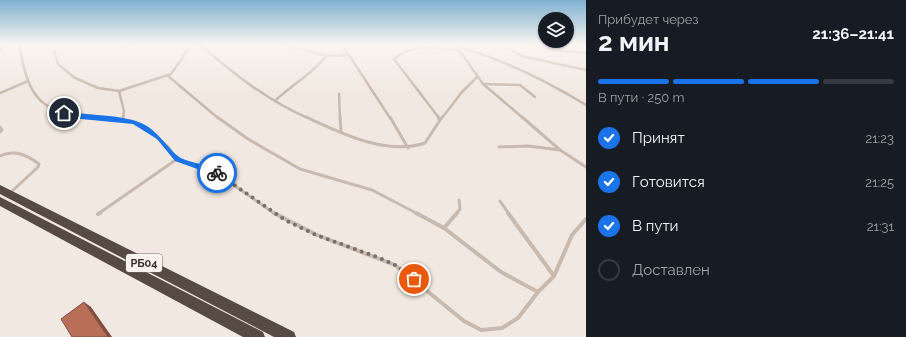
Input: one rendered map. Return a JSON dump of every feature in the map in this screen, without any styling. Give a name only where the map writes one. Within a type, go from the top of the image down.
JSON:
[{"type":"highway","name":"РБ04","points":[[3,195],[258,337]]},
{"type":"highway","name":"РБ04","points":[[3,195],[289,337]]},
{"type":"lane","points":[[23,60],[31,91],[40,102],[56,110],[81,117],[123,120],[134,122],[145,127],[168,146],[178,159],[218,174],[243,193],[285,220],[316,235],[395,265],[475,328],[494,330],[506,326],[527,308],[538,292],[554,276],[572,235],[586,218]]},
{"type":"lane","points":[[57,60],[58,64],[75,78],[98,88],[119,91],[168,76],[182,60]]},
{"type":"lane","points":[[219,60],[248,83],[275,101],[308,118],[367,141],[397,148],[408,148],[425,143],[439,119],[465,87],[477,77]]},
{"type":"lane","points":[[275,101],[289,87],[321,64],[324,60]]},
{"type":"lane","points":[[352,60],[381,103],[408,148]]},
{"type":"lane","points":[[395,60],[439,119]]},
{"type":"lane","points":[[465,60],[483,84],[560,150],[586,167]]},
{"type":"lane","points":[[496,60],[545,80],[586,105]]},
{"type":"lane","points":[[539,60],[586,70]]},
{"type":"lane","points":[[168,76],[223,122],[248,139],[308,172],[372,190],[444,228],[501,272],[538,292]]},
{"type":"lane","points":[[0,93],[28,81]]},
{"type":"lane","points":[[483,84],[520,85],[535,97]]},
{"type":"lane","points":[[119,91],[124,111],[123,120]]},
{"type":"lane","points":[[339,94],[341,132]]},
{"type":"lane","points":[[0,127],[2,130],[0,132]]},
{"type":"lane","points":[[499,147],[528,146],[560,150]]},
{"type":"lane","points":[[0,156],[6,152],[16,151],[39,164],[38,168],[3,195]]},
{"type":"lane","points":[[98,214],[153,174],[178,159]]},
{"type":"lane","points":[[444,228],[460,210],[459,200]]},
{"type":"lane","points":[[500,201],[554,276]]},
{"type":"building","points":[[84,302],[108,337],[72,337],[61,319]]},
{"type":"way so far","points":[[217,173],[243,193],[285,220],[316,235],[380,258],[395,265],[414,279]]},
{"type":"route","points":[[64,113],[81,117],[134,122],[145,127],[159,138],[168,146],[178,159],[217,173]]}]
